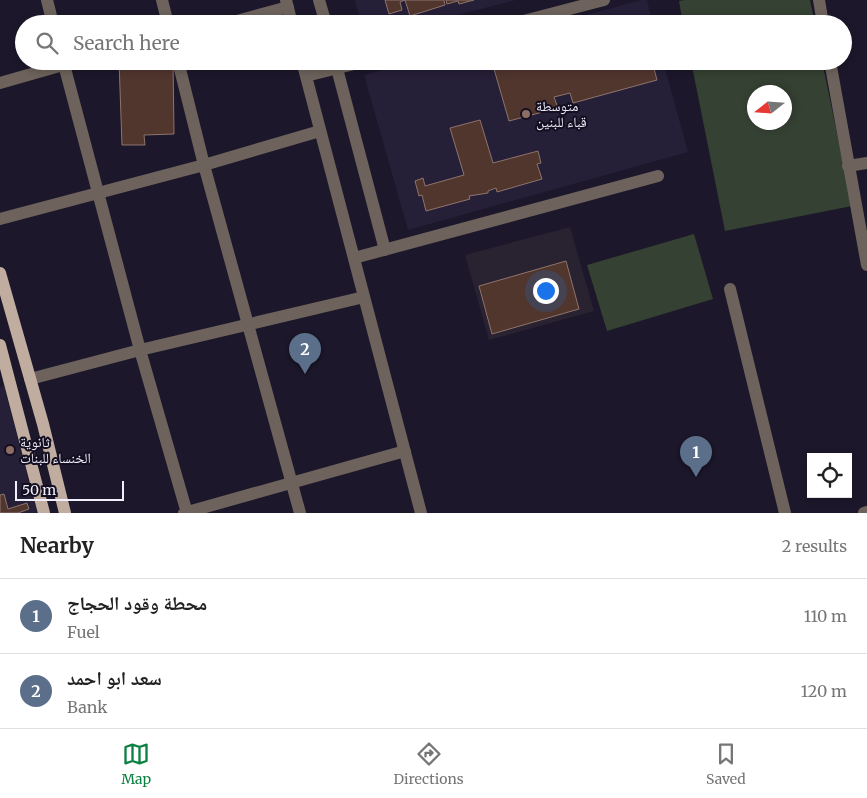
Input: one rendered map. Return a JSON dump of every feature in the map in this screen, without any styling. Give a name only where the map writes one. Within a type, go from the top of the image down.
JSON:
[{"type":"main road","points":[[0,273],[65,513]]},
{"type":"main road","points":[[0,345],[3,370],[44,513]]},
{"type":"street","points":[[47,0],[51,15]]},
{"type":"street","points":[[162,0],[166,15]]},
{"type":"street","points":[[319,0],[323,15]]},
{"type":"street","points":[[546,15],[604,0]]},
{"type":"street","points":[[819,0],[822,15]]},
{"type":"street","points":[[253,15],[287,4]]},
{"type":"street","points":[[0,83],[41,70]]},
{"type":"street","points":[[65,70],[186,513],[405,451]]},
{"type":"street","points":[[180,70],[204,165],[300,513]]},
{"type":"street","points":[[304,70],[421,513]]},
{"type":"street","points":[[306,76],[322,70]]},
{"type":"street","points":[[337,70],[385,250]]},
{"type":"street","points":[[832,70],[867,265]]},
{"type":"street","points":[[0,219],[204,165],[320,131]]},
{"type":"street","points":[[848,166],[867,162]]},
{"type":"street","points":[[354,258],[658,176]]},
{"type":"street","points":[[730,289],[786,513]]},
{"type":"street","points":[[30,379],[140,350],[364,297]]},
{"type":"shaded area","points":[[355,0],[516,0],[458,15],[359,15]]},
{"type":"shaded area","points":[[647,0],[651,15],[586,15]]},
{"type":"shaded area","name":"متوسطة قباء للبنين","points":[[382,70],[665,70],[688,152],[408,230],[364,75]]},
{"type":"shaded area","points":[[570,227],[594,311],[489,340],[465,255]]},
{"type":"shaded area","name":"ثانوية الخنساء للبنات","points":[[4,386],[37,513],[0,513],[0,387]]},
{"type":"green space","points":[[810,0],[813,15],[681,15],[679,1]]},
{"type":"green space","points":[[693,70],[824,70],[852,206],[725,231]]},
{"type":"green space","points":[[694,234],[713,299],[607,331],[587,265]]},
{"type":"building","points":[[385,0],[405,0],[400,2],[402,10],[389,14]]},
{"type":"building","points":[[405,0],[444,0],[445,5],[410,15]]},
{"type":"building","points":[[446,0],[474,0],[459,4],[458,1],[447,4]]},
{"type":"building","points":[[119,70],[173,70],[174,134],[144,135],[145,145],[122,145]]},
{"type":"building","points":[[494,70],[654,70],[657,80],[573,103],[570,93],[554,97],[558,108],[509,121]]},
{"type":"building","points":[[480,120],[493,163],[538,151],[541,163],[537,164],[542,179],[497,192],[496,188],[488,191],[488,193],[469,196],[470,199],[426,211],[422,195],[419,196],[415,181],[423,178],[425,186],[464,175],[450,128]]},
{"type":"building","points":[[566,261],[579,309],[492,334],[479,286]]},
{"type":"building","points":[[4,494],[8,509],[27,503],[29,509],[18,513],[0,513],[0,495]]},
{"type":"place","name":"متوسطة قباء للبنين","points":[[526,114]]},
{"type":"place","name":"سعد ابو احمد","points":[[305,374]]},
{"type":"place","name":"ثانوية الخنساء للبنات","points":[[10,450]]},
{"type":"place","name":"محطة وقود الحجاج","points":[[696,477]]}]
